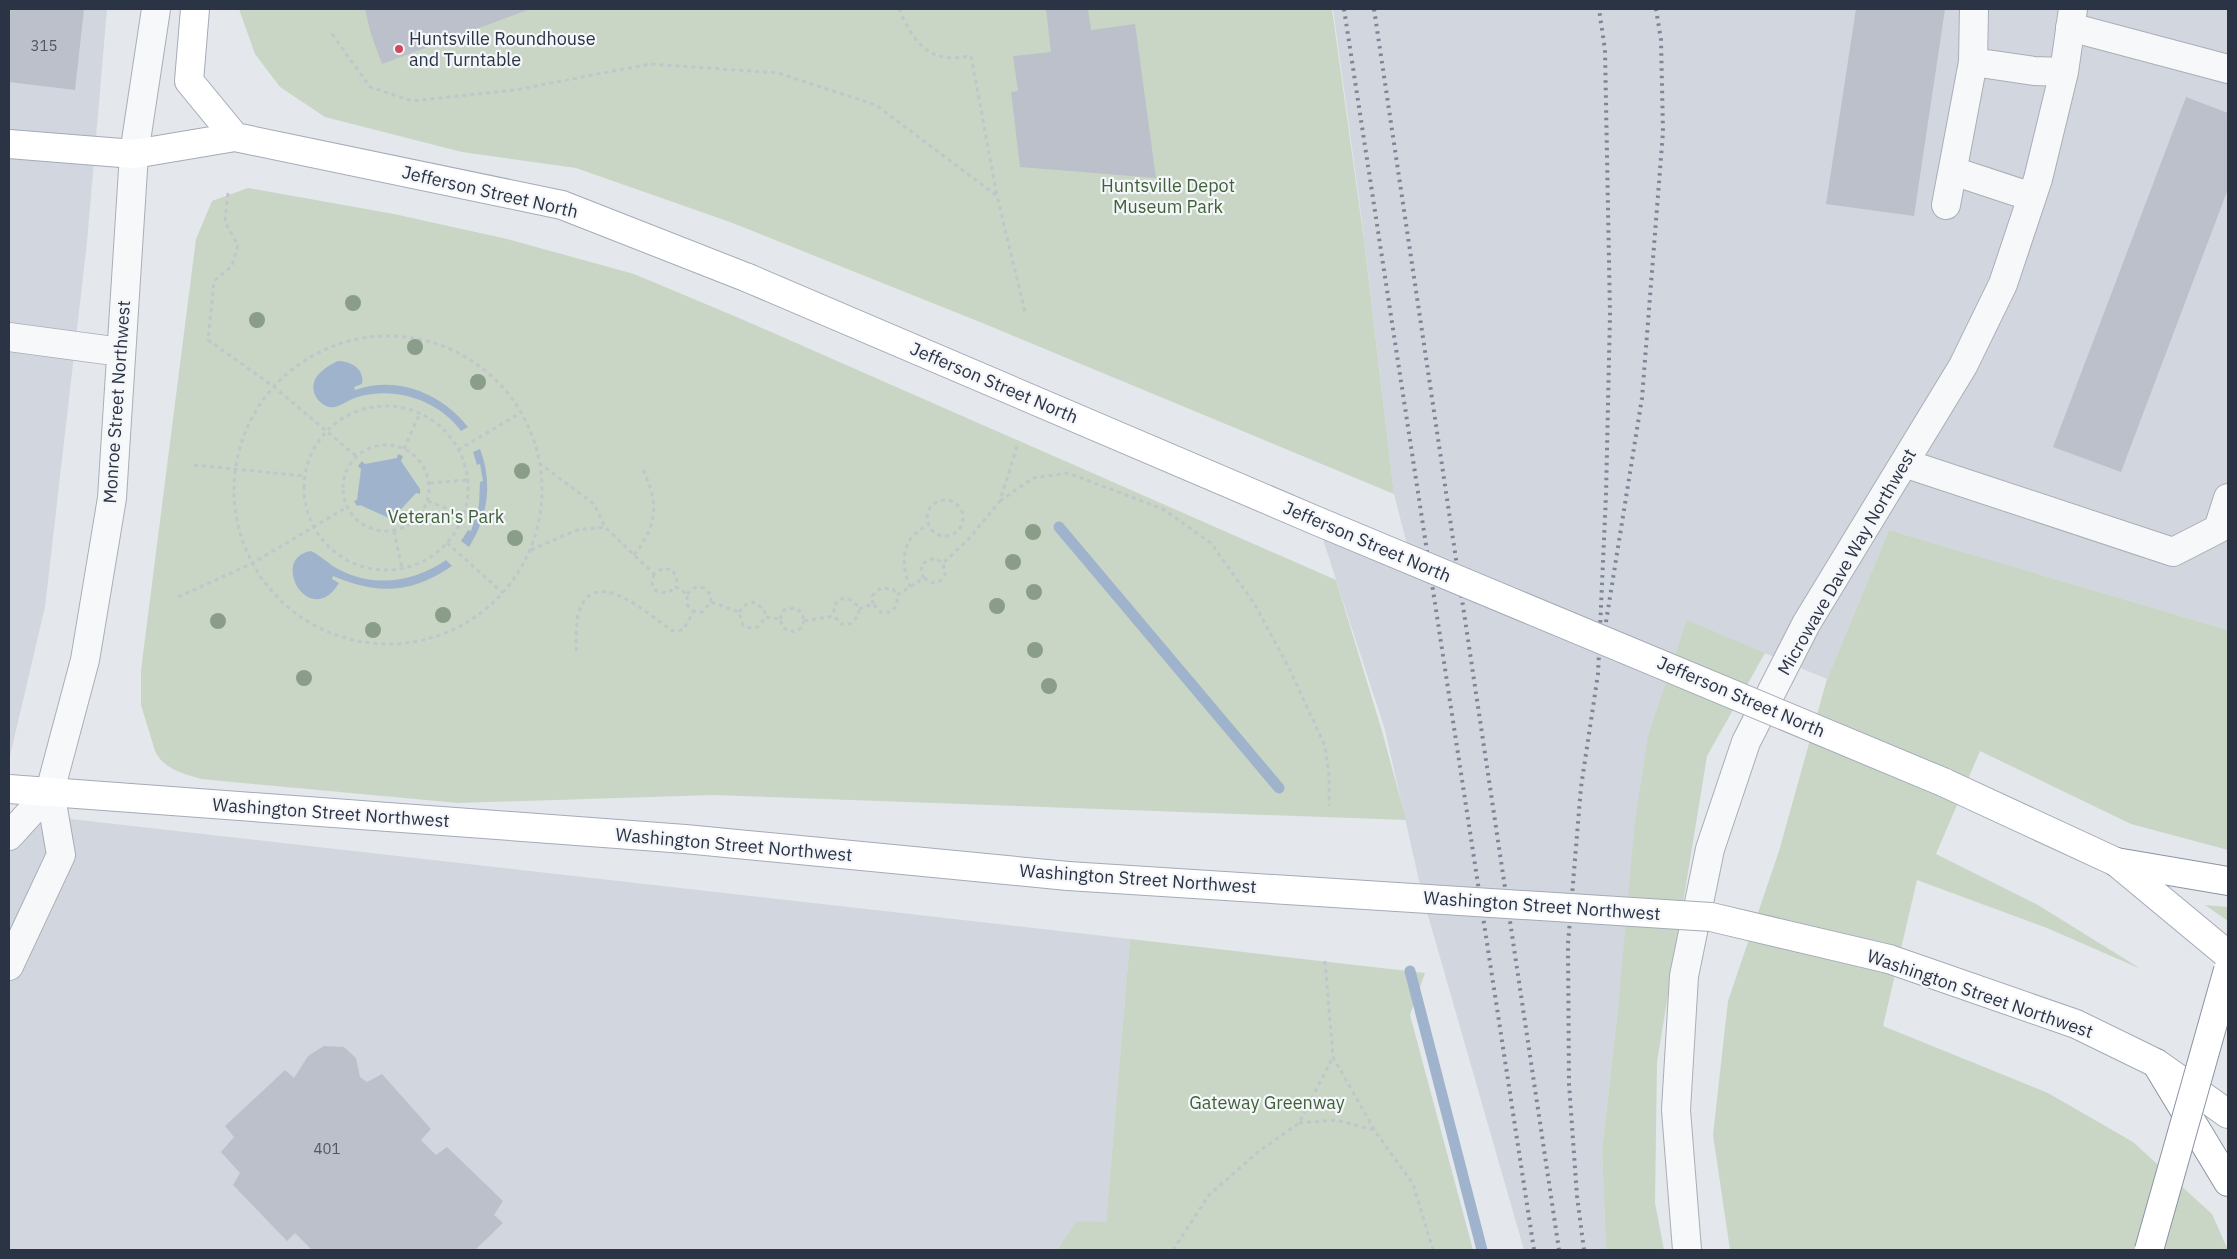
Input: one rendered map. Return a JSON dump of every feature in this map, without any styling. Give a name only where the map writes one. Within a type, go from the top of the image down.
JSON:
[{"type":"main road","points":[[195,9],[189,81],[235,137]]},
{"type":"main road","name":"Jefferson Street North","points":[[9,144],[134,154],[235,137],[562,205],[748,278],[1318,522],[1943,782],[2116,862]]},
{"type":"main road","name":"Washington Street Northwest","points":[[9,789],[686,839],[1068,876],[1711,918],[1889,959],[2076,1024],[2156,1063],[2228,1114]]},
{"type":"main road","points":[[2116,862],[2228,881]]},
{"type":"main road","points":[[2116,862],[2228,955]]},
{"type":"main road","points":[[2149,1250],[2228,970]]},
{"type":"main road","points":[[2156,1063],[2228,1182]]},
{"type":"street","name":"Monroe Street Northwest","points":[[9,966],[61,855],[50,791],[85,660],[110,507],[134,154],[156,9]]},
{"type":"street","points":[[1946,205],[1973,62],[1974,9]]},
{"type":"street","points":[[2072,18],[2228,68]]},
{"type":"street","name":"Microwave Dave Way Northwest","points":[[1688,1250],[1676,1100],[1684,976],[1710,849],[1746,742],[1806,624],[1963,366],[2003,284],[2032,197],[2064,72],[2072,18]]},
{"type":"street","points":[[1973,62],[2034,71],[2064,72]]},
{"type":"street","points":[[1952,171],[2032,197]]},
{"type":"street","points":[[9,337],[121,352]]},
{"type":"street","points":[[1904,463],[2173,552],[2218,529],[2228,498]]},
{"type":"street","name":"Monroe Street Northwest","points":[[9,836],[50,791]]},
{"type":"path","points":[[899,9],[908,30],[926,49],[943,57],[971,56],[997,196],[1025,312]]},
{"type":"path","points":[[332,34],[370,87],[412,101],[515,90],[650,64],[778,73],[876,105],[997,196]]},
{"type":"path","points":[[228,193],[225,222],[238,245],[232,266],[214,281],[208,340],[273,386],[356,456]]},
{"type":"path","points":[[404,336],[451,348],[491,374],[522,412],[536,446],[542,499],[530,550],[503,593],[464,624],[418,642],[370,644],[322,631],[282,603],[251,564],[239,532],[234,497],[235,470],[250,422],[273,386],[311,356],[356,339],[404,336]]},
{"type":"path","points":[[383,405],[410,409],[436,422],[455,442],[466,468],[468,496],[463,515],[447,543],[427,560],[402,569],[376,570],[351,563],[329,548],[313,527],[305,502],[304,476],[314,449],[327,431],[355,411],[383,405]]},
{"type":"path","points":[[458,450],[522,412]]},
{"type":"path","points":[[404,449],[420,414]]},
{"type":"path","points":[[381,445],[404,449],[418,459],[426,470],[430,483],[428,501],[421,513],[411,524],[394,531],[383,531],[368,527],[356,519],[347,507],[344,494],[344,480],[348,467],[356,456],[368,449],[381,445]]},
{"type":"path","points":[[1000,501],[1017,446]]},
{"type":"path","points":[[538,463],[594,504],[604,527],[654,574]]},
{"type":"path","points":[[194,465],[304,476]]},
{"type":"path","points":[[634,555],[646,540],[654,522],[655,500],[641,466]]},
{"type":"path","points":[[943,563],[968,540],[1000,501],[1033,478],[1068,473],[1163,509],[1211,543],[1254,603],[1290,670],[1325,746],[1329,776],[1328,806]]},
{"type":"path","points":[[430,483],[467,480]]},
{"type":"path","points":[[950,500],[959,506],[962,512],[962,524],[954,533],[937,535],[928,526],[926,520],[929,509],[938,501],[950,500]]},
{"type":"path","points":[[428,501],[463,515]]},
{"type":"path","points":[[178,597],[251,564],[347,507]]},
{"type":"path","points":[[910,587],[903,564],[905,550],[910,537],[928,526]]},
{"type":"path","points":[[530,550],[577,530],[604,527]]},
{"type":"path","points":[[394,531],[402,569]]},
{"type":"path","points":[[447,543],[503,593]]},
{"type":"path","points":[[934,558],[943,563],[945,575],[940,581],[932,583],[924,578],[921,568],[926,561],[934,558]]},
{"type":"path","points":[[663,568],[672,570],[677,577],[676,587],[668,593],[656,591],[652,584],[654,574],[663,568]]},
{"type":"path","points":[[897,595],[924,578]]},
{"type":"path","points":[[676,587],[687,594]]},
{"type":"path","points":[[696,587],[704,588],[710,594],[711,602],[702,612],[694,611],[687,606],[687,594],[696,587]]},
{"type":"path","points":[[881,588],[893,589],[897,595],[897,606],[891,612],[882,613],[873,604],[872,596],[881,588]]},
{"type":"path","points":[[576,651],[578,613],[585,599],[595,592],[606,590],[618,594],[673,631],[683,630],[694,611]]},
{"type":"path","points":[[849,599],[859,608],[857,619],[850,624],[841,624],[834,616],[834,606],[840,600],[849,599]]},
{"type":"path","points":[[711,602],[739,612]]},
{"type":"path","points":[[739,612],[745,605],[753,602],[764,609],[766,617]]},
{"type":"path","points":[[859,608],[873,604]]},
{"type":"path","points":[[796,608],[802,613],[804,621],[801,628],[794,632],[782,628],[780,619],[784,610],[796,608]]},
{"type":"path","points":[[739,612],[743,624],[750,628],[758,627],[766,617]]},
{"type":"path","points":[[804,621],[834,616]]},
{"type":"path","points":[[766,617],[780,619]]},
{"type":"path","points":[[1325,961],[1333,1057],[1375,1131],[1413,1184],[1433,1250]]},
{"type":"path","points":[[1173,1250],[1209,1195],[1258,1152],[1299,1123],[1333,1057]]},
{"type":"path","points":[[1299,1123],[1336,1120],[1375,1131]]},
{"type":"shaded area","points":[[9,9],[107,9],[87,242],[45,607],[9,760]]},
{"type":"shaded area","points":[[1333,9],[2228,9],[2228,630],[1889,530],[1827,679],[1687,621],[1619,999],[1602,1150],[1606,1250],[1524,1250],[1423,898],[1385,730],[1317,521],[1411,560],[1394,494],[1362,221]]},
{"type":"shaded area","points":[[9,812],[1130,939],[1106,1223],[1076,1221],[1057,1250],[9,1250]]},
{"type":"green space","name":"Huntsville Depot Museum Park","points":[[239,9],[1332,9],[1364,240],[1394,494],[985,324],[730,222],[576,168],[462,152],[325,117],[280,87],[255,54]]},
{"type":"green space","name":"Veteran's Park","points":[[248,188],[394,214],[507,239],[634,274],[739,318],[1336,580],[1382,731],[1406,820],[713,795],[458,803],[201,779],[175,770],[163,762],[155,751],[141,705],[141,670],[196,239],[212,201]]},
{"type":"green space","points":[[1889,530],[2228,630],[2228,850],[2131,824],[1980,751],[1936,854],[2038,905],[2141,969],[2047,928],[1917,880],[1883,1026],[2048,1093],[2133,1142],[2212,1214],[2228,1250],[1730,1250],[1713,1135],[1728,1001],[1779,851],[1827,679]]},
{"type":"green space","points":[[1687,620],[1765,653],[1707,756],[1657,1062],[1655,1203],[1664,1250],[1606,1250],[1602,1150],[1619,999],[1635,822],[1648,736]]},
{"type":"green space","points":[[2205,905],[2228,907],[2228,921]]},
{"type":"green space","name":"Gateway Greenway","points":[[1130,939],[1425,973],[1410,1015],[1473,1250],[1057,1250],[1076,1221],[1106,1222]]},
{"type":"water","points":[[338,361],[348,362],[359,370],[362,384],[354,387],[355,390],[387,385],[417,390],[445,405],[468,427],[461,431],[440,411],[415,398],[401,395],[372,394],[355,398],[336,407],[325,405],[315,395],[314,383],[323,370]]},
{"type":"water","points":[[480,449],[486,474],[486,499],[481,524],[469,547],[461,541],[468,530],[471,531],[479,505],[480,482],[483,481],[480,464],[477,465],[473,452]]},
{"type":"water","points":[[398,454],[403,456],[401,461],[420,489],[420,494],[416,493],[394,517],[395,521],[389,522],[389,518],[360,505],[357,506],[354,501],[357,500],[361,469],[358,466],[362,461],[365,464],[397,458]]},
{"type":"water","points":[[311,551],[332,566],[353,576],[380,581],[408,578],[446,560],[452,566],[422,582],[394,589],[365,586],[333,576],[332,579],[339,583],[328,596],[316,599],[306,596],[298,588],[293,577],[293,566],[299,556]]},
{"type":"building","points":[[9,9],[84,9],[75,90],[9,82]]},
{"type":"building","name":"Huntsville Roundhouse and Turntable","points":[[365,9],[530,9],[382,64],[371,34]]},
{"type":"building","points":[[1046,9],[1088,9],[1091,30],[1135,24],[1156,178],[1020,167],[1011,92],[1018,91],[1013,56],[1051,52]]},
{"type":"building","points":[[1856,9],[1945,9],[1914,216],[1826,204]]},
{"type":"building","points":[[2186,97],[2228,113],[2228,189],[2121,472],[2053,447]]},
{"type":"building","points":[[324,1046],[344,1047],[356,1058],[360,1077],[367,1082],[382,1074],[431,1129],[421,1140],[436,1155],[447,1147],[503,1201],[494,1215],[503,1223],[475,1250],[312,1250],[295,1233],[287,1241],[233,1185],[240,1173],[221,1152],[234,1137],[225,1126],[285,1070],[294,1078],[308,1056]]},
{"type":"waterway","points":[[1059,527],[1279,788]]},
{"type":"waterway","points":[[1410,971],[1482,1250]]},
{"type":"railway","points":[[1344,9],[1534,1250]]},
{"type":"railway","points":[[1374,9],[1559,1250]]},
{"type":"railway","points":[[1584,1250],[1577,1196],[1569,1084],[1568,944],[1581,787],[1598,674],[1606,495],[1610,314],[1605,50],[1599,9]]},
{"type":"railway","points":[[1606,622],[1642,398],[1663,132],[1661,40],[1656,9]]},
{"type":"place","name":"Huntsville Roundhouse and Turntable","points":[[399,49]]}]
